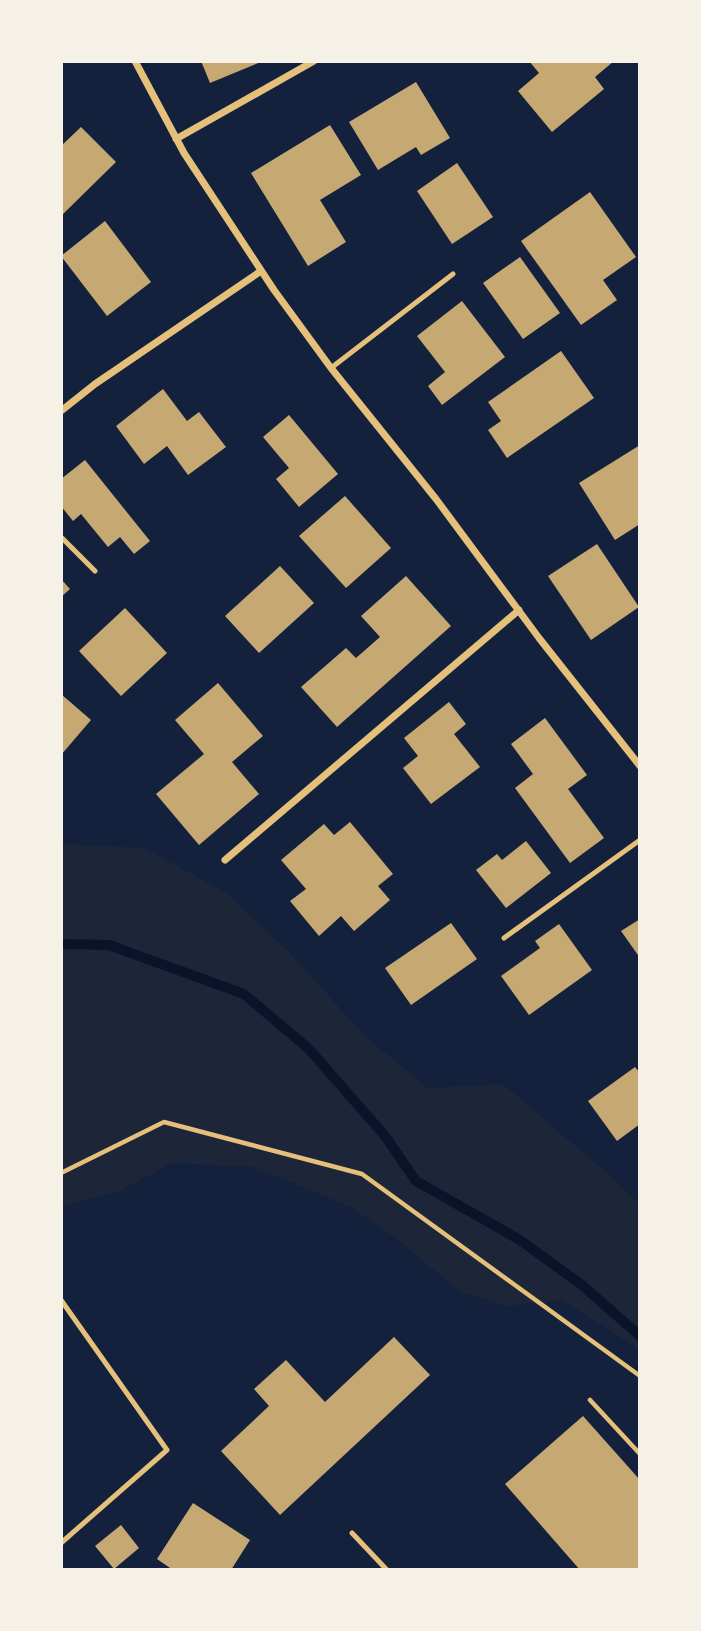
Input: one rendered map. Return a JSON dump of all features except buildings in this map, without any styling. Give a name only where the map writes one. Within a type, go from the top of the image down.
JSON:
[{"type":"street","points":[[135,61],[176,139],[261,271],[331,368],[436,499],[640,766]]},
{"type":"street","points":[[176,139],[314,61]]},
{"type":"street","points":[[61,411],[95,384],[261,271]]},
{"type":"street","points":[[225,860],[519,610]]},
{"type":"lane","points":[[331,368],[453,274]]},
{"type":"lane","points":[[61,537],[95,571]]},
{"type":"lane","points":[[504,938],[640,840]]},
{"type":"lane","points":[[61,1300],[167,1450],[61,1542]]},
{"type":"lane","points":[[352,1533],[387,1570]]},
{"type":"path","points":[[61,1173],[164,1122],[362,1174],[640,1376]]},
{"type":"path","points":[[590,1400],[640,1454]]},
{"type":"shaded area","points":[[61,844],[144,848],[225,892],[287,950],[367,1038],[428,1088],[503,1084],[621,1185],[640,1206],[640,1350],[562,1300],[507,1306],[459,1291],[397,1239],[351,1207],[254,1167],[172,1163],[118,1192],[61,1206]]},
{"type":"waterway","points":[[61,944],[109,945],[244,994],[309,1049],[385,1136],[416,1181],[520,1240],[582,1285],[640,1336]]}]
